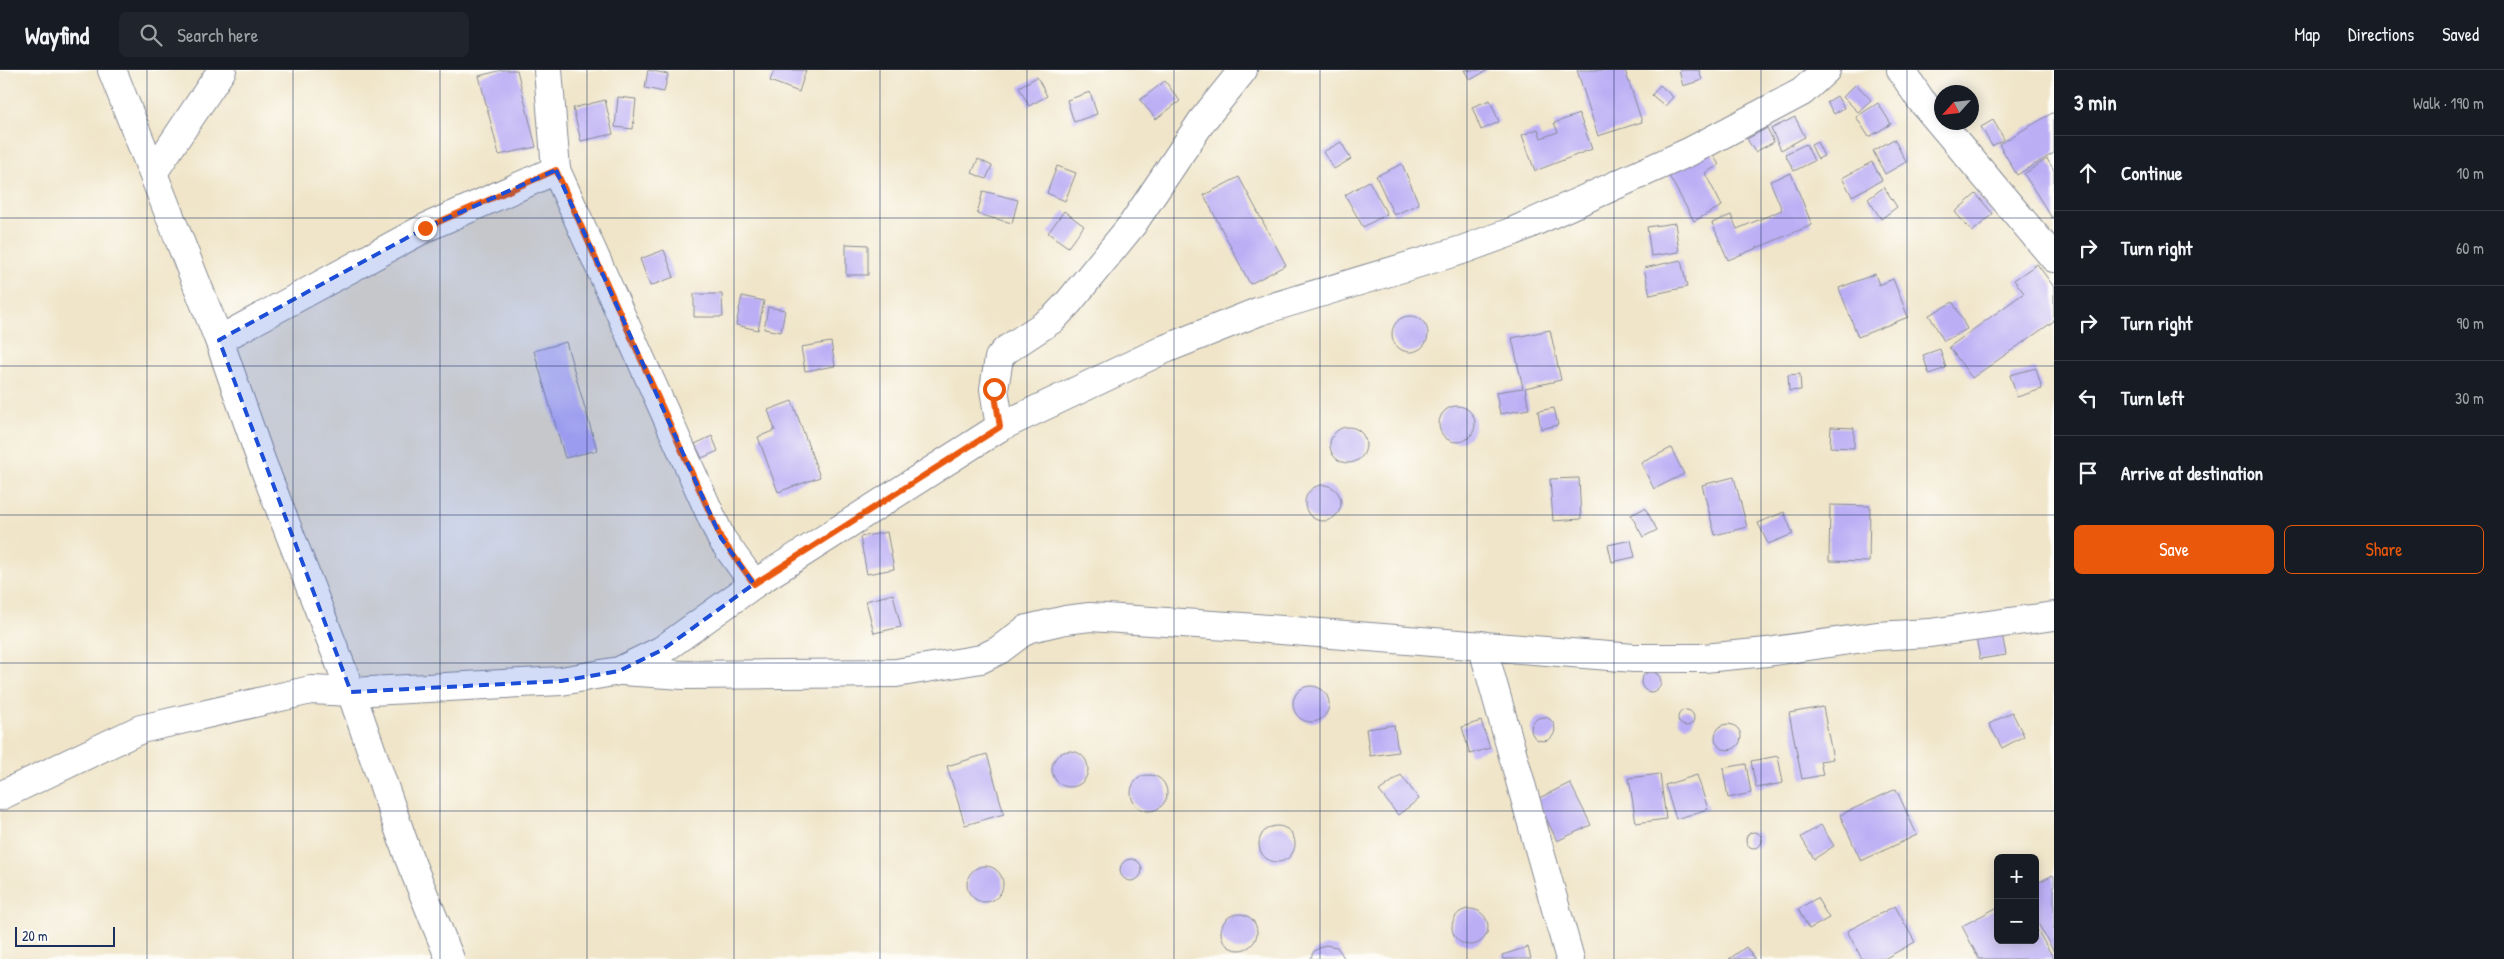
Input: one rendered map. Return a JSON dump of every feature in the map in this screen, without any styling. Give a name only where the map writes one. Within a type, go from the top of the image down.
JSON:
[{"type":"street","points":[[153,173],[222,70]]},
{"type":"street","points":[[548,70],[556,170],[721,538],[754,584]]},
{"type":"street","points":[[1000,427],[994,389],[999,358],[1006,350],[1053,319],[1069,302],[1132,225],[1202,121],[1243,70]]},
{"type":"street","points":[[619,671],[662,650],[754,584],[1000,427],[1165,350],[1260,311],[1462,250],[1514,231],[1689,152],[1802,92],[1826,70]]},
{"type":"street","points":[[1901,70],[1920,99],[2054,258]]},
{"type":"street","points":[[116,72],[218,340],[261,460],[351,692],[409,858],[450,959]]},
{"type":"street","points":[[218,340],[425,228],[556,170]]},
{"type":"street","points":[[0,796],[141,729],[311,690],[351,692],[561,681],[619,671],[683,675],[896,674],[982,659],[999,650],[1027,629],[1065,620],[1090,617],[1482,645],[1634,658],[1704,658],[1767,652],[1877,636],[1977,628],[2054,616]]},
{"type":"street","points":[[1482,645],[1570,959]]},
{"type":"highlighted area","points":[[556,170],[721,538],[754,584],[662,650],[619,671],[561,681],[351,692],[219,340],[425,228]]},
{"type":"building","points":[[502,70],[517,70],[536,147],[499,155],[479,76]]},
{"type":"building","points":[[648,70],[668,74],[664,92],[645,88]]},
{"type":"building","points":[[774,70],[806,70],[799,92],[770,81]]},
{"type":"building","points":[[1464,70],[1488,70],[1470,80]]},
{"type":"building","points":[[1577,70],[1625,70],[1642,122],[1598,136]]},
{"type":"building","points":[[1679,70],[1699,70],[1702,80],[1683,86]]},
{"type":"building","points":[[1037,77],[1047,96],[1029,106],[1019,87]]},
{"type":"building","points":[[1165,81],[1180,101],[1156,119],[1140,100]]},
{"type":"building","points":[[1856,84],[1871,100],[1858,112],[1843,97]]},
{"type":"building","points":[[1660,85],[1673,97],[1665,106],[1652,95]]},
{"type":"building","points":[[1090,92],[1097,114],[1074,122],[1067,100]]},
{"type":"building","points":[[1837,96],[1844,108],[1834,114],[1827,102]]},
{"type":"building","points":[[618,97],[636,99],[633,129],[615,127]]},
{"type":"building","points":[[605,100],[613,134],[581,141],[573,108]]},
{"type":"building","points":[[1490,100],[1499,122],[1481,130],[1472,107]]},
{"type":"building","points":[[1878,103],[1891,124],[1869,137],[1856,117]]},
{"type":"building","points":[[2054,112],[2054,153],[2017,175],[1999,144]]},
{"type":"building","points":[[1579,114],[1592,149],[1535,171],[1522,135],[1538,129],[1541,138],[1558,132],[1554,123]]},
{"type":"building","points":[[1795,117],[1805,137],[1781,150],[1771,129]]},
{"type":"building","points":[[1993,120],[2004,139],[1992,146],[1981,127]]},
{"type":"building","points":[[1767,128],[1774,142],[1755,152],[1747,139]]},
{"type":"building","points":[[1894,139],[1906,162],[1885,174],[1873,151]]},
{"type":"building","points":[[1341,142],[1351,159],[1334,169],[1323,152]]},
{"type":"building","points":[[1817,142],[1824,156],[1818,159],[1811,145]]},
{"type":"building","points":[[1806,144],[1814,161],[1794,171],[1785,154]]},
{"type":"building","points":[[1711,151],[1719,165],[1705,173],[1722,206],[1694,221],[1668,174]]},
{"type":"building","points":[[978,159],[992,166],[986,179],[972,173]]},
{"type":"building","points":[[2047,159],[2054,170],[2054,217],[2052,218],[2024,174]]},
{"type":"building","points":[[1872,162],[1882,180],[1852,196],[1842,178]]},
{"type":"building","points":[[1402,164],[1419,204],[1394,215],[1376,176]]},
{"type":"building","points":[[1057,166],[1076,173],[1065,201],[1047,193]]},
{"type":"building","points":[[1791,173],[1812,225],[1728,260],[1712,223],[1731,215],[1737,229],[1782,210],[1770,181]]},
{"type":"building","points":[[1239,177],[1286,265],[1250,284],[1204,195]]},
{"type":"building","points":[[1369,181],[1387,214],[1363,227],[1345,195]]},
{"type":"building","points":[[1884,187],[1897,207],[1881,219],[1868,199]]},
{"type":"building","points":[[983,191],[1018,200],[1012,223],[977,214]]},
{"type":"building","points":[[1976,194],[1993,214],[1972,232],[1955,212]]},
{"type":"building","points":[[1064,211],[1084,226],[1068,247],[1048,233]]},
{"type":"building","points":[[1675,223],[1679,252],[1651,256],[1647,227]]},
{"type":"building","points":[[846,244],[868,245],[868,275],[846,275]]},
{"type":"building","points":[[664,250],[674,277],[650,286],[640,259]]},
{"type":"building","points":[[1681,260],[1687,287],[1650,295],[1644,268]]},
{"type":"building","points":[[2037,264],[2054,287],[2054,321],[1972,378],[1949,347],[2024,293],[2014,280]]},
{"type":"building","points":[[1875,274],[1879,285],[1893,279],[1908,317],[1858,337],[1839,288]]},
{"type":"building","points":[[694,294],[722,294],[723,317],[694,317]]},
{"type":"building","points":[[742,296],[764,301],[758,330],[736,325]]},
{"type":"building","points":[[1953,302],[1967,329],[1944,341],[1929,315]]},
{"type":"building","points":[[768,307],[785,310],[781,332],[764,329]]},
{"type":"building","points":[[1410,316],[1423,321],[1428,334],[1423,347],[1410,352],[1397,347],[1392,334],[1397,321]]},
{"type":"building","points":[[1550,330],[1561,380],[1525,388],[1529,409],[1500,414],[1496,392],[1523,388],[1512,338]]},
{"type":"building","points":[[566,342],[597,450],[565,458],[534,351]]},
{"type":"building","points":[[831,342],[835,366],[805,371],[801,347]]},
{"type":"building","points":[[1940,349],[1946,368],[1929,374],[1923,355]]},
{"type":"building","points":[[2036,368],[2042,389],[2017,397],[2010,375]]},
{"type":"building","points":[[1800,374],[1801,390],[1789,391],[1788,375]]},
{"type":"building","points":[[792,401],[820,477],[778,492],[758,437],[775,430],[768,410]]},
{"type":"building","points":[[1457,406],[1469,412],[1475,424],[1469,436],[1457,442],[1445,436],[1439,424],[1445,412]]},
{"type":"building","points":[[1554,408],[1558,425],[1541,429],[1538,411]]},
{"type":"building","points":[[1348,427],[1361,432],[1366,445],[1361,458],[1348,463],[1335,458],[1330,445],[1335,432]]},
{"type":"building","points":[[1831,427],[1854,428],[1854,448],[1830,447]]},
{"type":"building","points":[[712,436],[718,451],[702,458],[695,444]]},
{"type":"building","points":[[1671,448],[1684,474],[1654,489],[1641,463]]},
{"type":"building","points":[[1734,477],[1747,527],[1715,535],[1702,485]]},
{"type":"building","points":[[1579,478],[1581,519],[1553,521],[1550,479]]},
{"type":"building","points":[[1323,485],[1336,490],[1341,503],[1336,516],[1323,521],[1310,516],[1305,503],[1310,490]]},
{"type":"building","points":[[1830,505],[1870,506],[1869,562],[1829,561]]},
{"type":"building","points":[[1645,508],[1657,530],[1643,537],[1631,515]]},
{"type":"building","points":[[1784,512],[1793,534],[1768,544],[1758,523]]},
{"type":"building","points":[[887,532],[894,569],[867,574],[860,537]]},
{"type":"building","points":[[1631,540],[1635,557],[1612,562],[1608,545]]},
{"type":"building","points":[[893,594],[901,627],[874,633],[866,601]]},
{"type":"building","points":[[2001,628],[2006,655],[1980,659],[1975,632]]},
{"type":"building","points":[[1651,672],[1658,675],[1661,682],[1658,689],[1651,692],[1644,689],[1641,682],[1644,675]]},
{"type":"building","points":[[1311,686],[1324,691],[1329,704],[1324,717],[1311,722],[1298,717],[1293,704],[1298,691]]},
{"type":"building","points":[[1823,707],[1833,759],[1820,761],[1823,775],[1802,779],[1789,713]]},
{"type":"building","points":[[1683,710],[1689,710],[1694,715],[1692,724],[1683,726],[1678,721],[1678,715]]},
{"type":"building","points":[[2012,712],[2024,736],[2002,748],[1989,724]]},
{"type":"building","points":[[1543,717],[1551,721],[1555,729],[1551,737],[1543,741],[1535,737],[1531,729],[1535,721]]},
{"type":"building","points":[[1481,721],[1490,748],[1470,754],[1462,727]]},
{"type":"building","points":[[1728,724],[1737,728],[1741,737],[1737,746],[1728,750],[1719,746],[1715,737],[1719,728]]},
{"type":"building","points":[[1394,725],[1398,752],[1370,756],[1366,729]]},
{"type":"building","points":[[1070,751],[1083,756],[1088,769],[1083,782],[1070,787],[1057,782],[1052,769],[1057,756]]},
{"type":"building","points":[[987,754],[1004,814],[965,825],[947,766]]},
{"type":"building","points":[[1778,756],[1783,783],[1756,788],[1751,761]]},
{"type":"building","points":[[1746,764],[1751,793],[1728,798],[1723,768]]},
{"type":"building","points":[[1660,774],[1666,819],[1636,823],[1629,778]]},
{"type":"building","points":[[1149,775],[1162,780],[1167,793],[1162,806],[1149,811],[1136,806],[1131,793],[1136,780]]},
{"type":"building","points":[[1401,775],[1419,799],[1398,815],[1379,791]]},
{"type":"building","points":[[1697,775],[1708,809],[1676,819],[1665,785]]},
{"type":"building","points":[[1570,783],[1591,825],[1557,841],[1537,799]]},
{"type":"building","points":[[1896,789],[1917,835],[1861,861],[1840,815]]},
{"type":"building","points":[[1821,825],[1834,846],[1814,859],[1801,837]]},
{"type":"building","points":[[1277,826],[1290,831],[1295,844],[1290,857],[1277,862],[1264,857],[1259,844],[1264,831]]},
{"type":"building","points":[[1751,832],[1757,832],[1762,837],[1760,846],[1751,848],[1746,843],[1746,837]]},
{"type":"building","points":[[1131,859],[1139,862],[1142,870],[1139,878],[1131,881],[1123,878],[1120,870],[1123,862]]},
{"type":"building","points":[[985,866],[998,871],[1003,884],[998,897],[985,902],[972,897],[967,884],[972,871]]},
{"type":"building","points":[[2053,875],[2054,877],[2054,952],[2039,925],[2039,882]]},
{"type":"building","points":[[1817,898],[1829,918],[1809,929],[1798,909]]},
{"type":"building","points":[[1895,906],[1915,942],[1884,959],[1862,959],[1847,931]]},
{"type":"building","points":[[1470,909],[1483,914],[1488,927],[1483,940],[1470,945],[1457,940],[1452,927],[1457,914]]},
{"type":"building","points":[[1994,909],[1994,944],[2039,944],[2039,933],[2054,959],[1979,959],[1962,926]]},
{"type":"building","points":[[1239,914],[1252,919],[1257,932],[1252,945],[1239,950],[1226,945],[1221,932],[1226,919]]},
{"type":"building","points":[[1325,945],[1337,947],[1345,959],[1310,959],[1314,951]]},
{"type":"building","points":[[1528,947],[1531,959],[1503,959],[1502,955]]},
{"type":"building","points":[[1746,947],[1755,959],[1729,959]]},
{"type":"route","points":[[425,228],[556,170],[721,538],[754,584],[1000,427],[994,389]]}]
